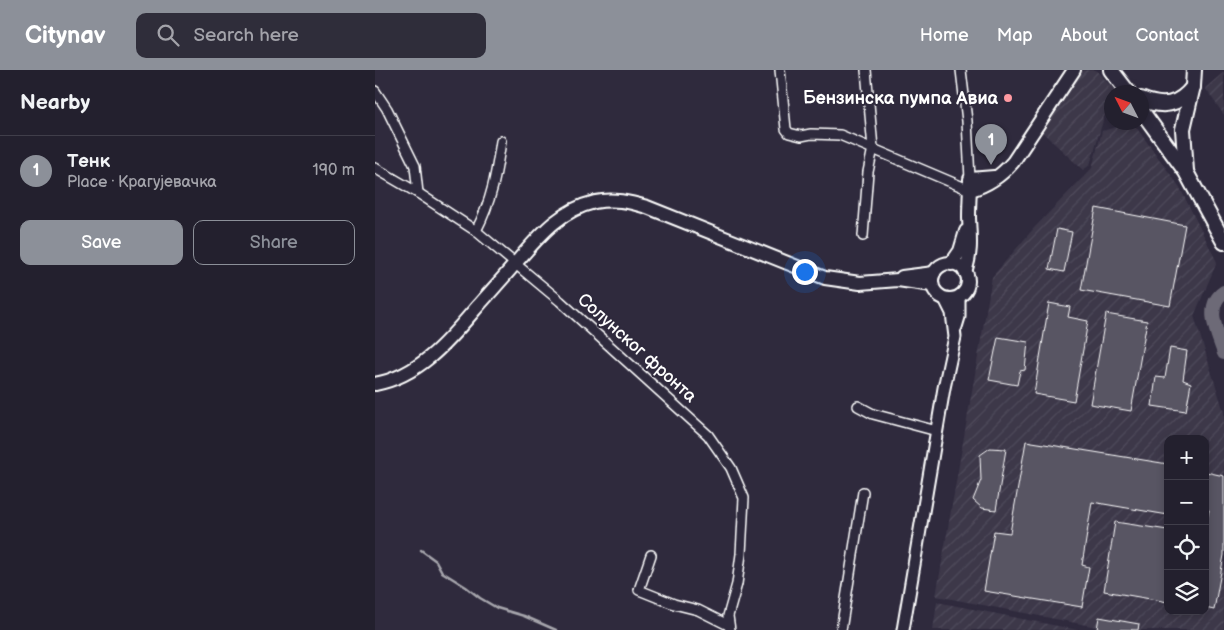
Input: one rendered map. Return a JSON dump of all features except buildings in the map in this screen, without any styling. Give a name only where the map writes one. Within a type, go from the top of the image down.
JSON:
[{"type":"main road","points":[[965,272],[971,247],[969,220],[970,184],[998,176],[1016,160],[1074,70]]},
{"type":"main road","points":[[1111,70],[1123,85]]},
{"type":"main road","points":[[1186,172],[1183,129],[1193,86],[1194,70]]},
{"type":"main road","points":[[1149,102],[1168,104],[1176,102],[1184,97],[1193,86]]},
{"type":"main road","points":[[1149,121],[1186,172],[1224,242]]},
{"type":"main road","points":[[375,384],[405,374],[435,353],[549,226],[571,211],[595,202],[621,201],[656,211],[817,275],[836,280],[860,283],[898,280],[911,275],[933,279]]},
{"type":"main road","points":[[951,264],[963,246],[969,220]]},
{"type":"main road","points":[[951,264],[965,272],[967,277],[966,288],[959,297],[945,299],[937,294],[933,279],[941,266],[951,264]]},
{"type":"street","points":[[780,70],[786,129],[789,132],[801,136],[811,134],[840,135],[970,184],[967,121],[961,70]]},
{"type":"street","points":[[863,236],[868,172],[873,148],[866,70]]},
{"type":"street","points":[[375,91],[387,109],[415,166],[418,193]]},
{"type":"street","points":[[476,231],[487,210],[496,177],[501,140]]},
{"type":"street","name":"Солунског фронта","points":[[375,168],[418,193],[476,231],[568,308],[708,435],[731,468],[744,498],[741,554],[737,584],[728,616],[729,627]]},
{"type":"street","points":[[903,630],[955,329],[959,317],[959,297]]},
{"type":"street","points":[[945,299],[951,309],[955,329]]},
{"type":"street","points":[[858,406],[873,414],[937,431]]},
{"type":"street","points":[[841,630],[863,492]]},
{"type":"street","points":[[651,555],[639,590],[674,604],[698,610],[729,627]]},
{"type":"shaded area","points":[[1082,70],[1096,70],[1110,85],[1104,85],[1104,117],[1090,165],[1083,170],[1042,132]]},
{"type":"shaded area","points":[[1224,72],[1224,115],[1205,88]]},
{"type":"shaded area","points":[[1138,130],[1179,186],[1217,262],[1194,316],[1224,412],[1224,630],[1112,630],[936,596],[992,277],[1034,228],[1092,168],[1102,131]]},
{"type":"shaded area","points":[[937,602],[1078,630],[933,630]]},
{"type":"waterway","points":[[1224,292],[1214,305],[1213,313],[1224,353]]},
{"type":"waterway","points":[[421,550],[436,561],[442,572],[480,598],[497,608],[524,616],[556,630]]},
{"type":"place","name":"Бензинска пумпа Авиа","points":[[1008,98]]},
{"type":"place","name":"Тенк","points":[[991,165]]}]
